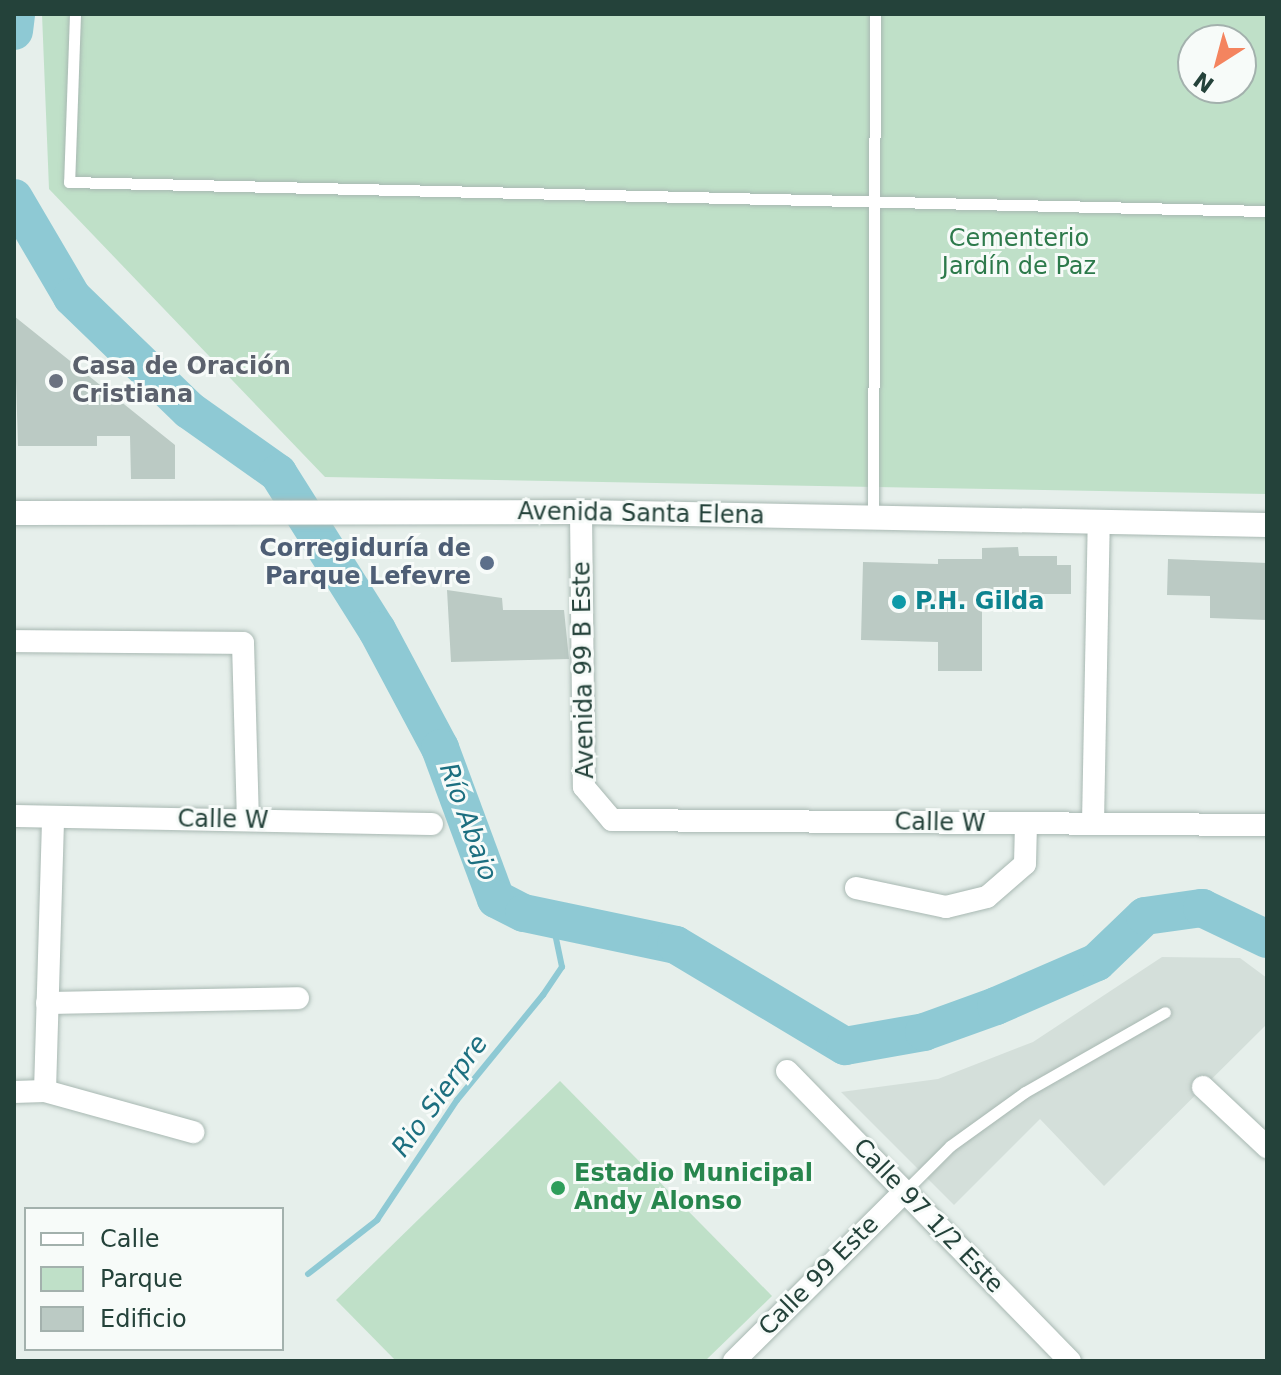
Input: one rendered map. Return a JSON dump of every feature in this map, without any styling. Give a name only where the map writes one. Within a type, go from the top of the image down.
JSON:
[{"type":"street","name":"Avenida Santa Elena","points":[[14,513],[581,512],[1267,525]]},
{"type":"street","name":"Avenida 99 B Este","points":[[581,512],[584,787],[612,820]]},
{"type":"street","points":[[1093,823],[1099,523]]},
{"type":"street","points":[[14,641],[243,643],[248,820]]},
{"type":"street","name":"Calle W","points":[[14,816],[432,824]]},
{"type":"street","points":[[45,1091],[53,817]]},
{"type":"street","name":"Calle W","points":[[612,820],[1267,825]]},
{"type":"street","points":[[856,888],[946,907],[987,897],[1025,864],[1026,824]]},
{"type":"street","points":[[47,1003],[298,998]]},
{"type":"street","name":"Calle 97 1/2 Este","points":[[787,1071],[1070,1361]]},
{"type":"street","points":[[1203,1087],[1267,1147]]},
{"type":"street","points":[[14,1092],[45,1091],[193,1132]]},
{"type":"street","name":"Calle 99 Este","points":[[734,1361],[904,1192]]},
{"type":"lane","points":[[75,14],[69,182],[1267,211]]},
{"type":"lane","points":[[873,518],[875,14]]},
{"type":"lane","points":[[904,1192],[950,1146],[1013,1101],[1165,1012]]},
{"type":"shaded area","points":[[1162,957],[1240,958],[1267,978],[1267,1024],[1104,1186],[1040,1119],[954,1205],[841,1092],[938,1079],[1033,1042]]},
{"type":"green space","name":"Cementerio Jardín de Paz","points":[[42,14],[1267,14],[1267,494],[325,477],[49,189]]},
{"type":"green space","name":"Estadio Municipal Andy Alonso","points":[[560,1081],[772,1296],[705,1361],[396,1361],[336,1300]]},
{"type":"building","name":"Casa de Oración Cristiana","points":[[14,316],[175,445],[175,479],[131,479],[130,436],[97,436],[97,446],[18,446]]},
{"type":"building","points":[[1018,547],[1019,556],[1057,556],[1057,565],[1071,565],[1071,594],[982,594],[982,671],[938,671],[938,642],[861,640],[863,562],[938,564],[938,559],[982,559],[982,548]]},
{"type":"building","points":[[1168,559],[1267,563],[1267,620],[1210,618],[1210,596],[1167,595]]},
{"type":"building","points":[[447,590],[502,598],[503,610],[564,610],[569,659],[451,662]]},
{"type":"waterway","name":"Río Abajo","points":[[14,31],[16,14]]},
{"type":"waterway","name":"Río Abajo","points":[[14,198],[72,297],[189,410],[278,473],[377,630],[440,748],[496,899],[524,913],[676,945],[845,1046],[924,1032],[996,1006],[1097,962],[1145,916],[1202,908],[1267,939]]},
{"type":"waterway","name":"Río Abajo","points":[[14,213],[18,205]]},
{"type":"waterway","name":"Rio Sierpre","points":[[308,1274],[377,1220],[457,1100],[543,995],[562,967],[552,919]]},
{"type":"place","name":"Casa de Oración Cristiana","points":[[56,381]]},
{"type":"place","name":"Corregiduría de Parque Lefevre","points":[[487,563]]},
{"type":"place","name":"P.H. Gilda","points":[[899,602]]},
{"type":"place","name":"Estadio Municipal Andy Alonso","points":[[558,1188]]}]
